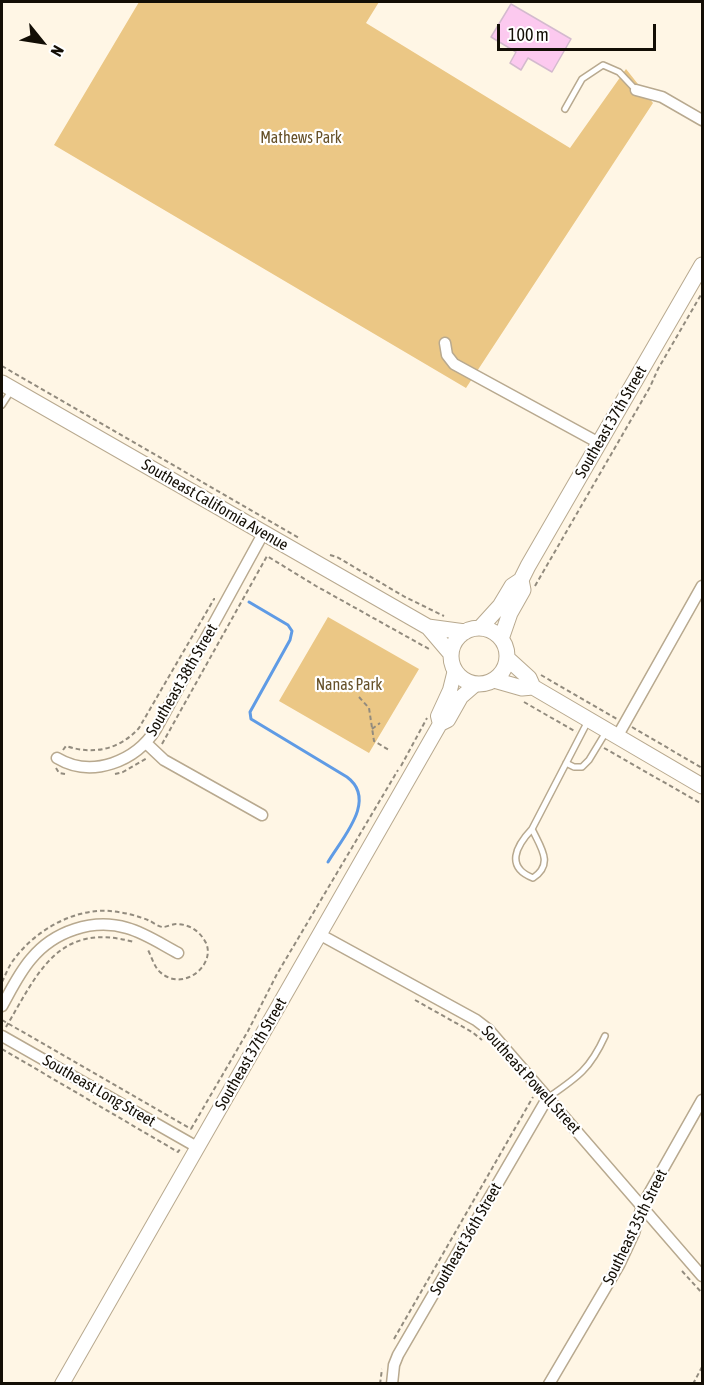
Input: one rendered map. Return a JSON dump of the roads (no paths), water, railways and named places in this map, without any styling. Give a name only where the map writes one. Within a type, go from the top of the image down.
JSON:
[{"type":"main road","name":"Southeast 37th Street","points":[[501,639],[510,613],[527,585],[599,443],[702,265]]},
{"type":"main road","name":"Southeast California Avenue","points":[[7,386],[428,627],[451,654]]},
{"type":"main road","name":"Southeast 37th Street","points":[[472,630],[500,606],[512,586],[527,585]]},
{"type":"main road","name":"Southeast California Avenue","points":[[428,627],[472,630]]},
{"type":"main road","points":[[472,630],[495,633],[501,639],[507,658],[505,667],[494,680],[476,684],[460,676],[454,669],[451,654],[458,638],[472,630]]},
{"type":"main road","points":[[507,658],[529,678],[534,679],[588,720],[616,730],[702,786]]},
{"type":"main road","points":[[494,680],[522,688],[534,679]]},
{"type":"street","points":[[636,90],[662,97],[702,120]]},
{"type":"street","points":[[445,343],[447,355],[454,364],[599,443]]},
{"type":"street","name":"Southeast 38th Street","points":[[57,758],[80,766],[104,765],[127,757],[146,743],[156,729],[264,532]]},
{"type":"street","points":[[616,730],[702,586]]},
{"type":"street","name":"Southeast 37th Street","points":[[440,724],[438,716],[450,690],[454,669]]},
{"type":"street","name":"Southeast 37th Street","points":[[62,1383],[191,1143],[317,938],[440,724],[448,720],[461,697],[476,684]]},
{"type":"street","points":[[146,743],[164,760],[262,815]]},
{"type":"street","points":[[2,1006],[23,970],[39,950],[52,939],[81,927],[108,925],[126,927],[178,952]]},
{"type":"street","name":"Southeast Powell Street","points":[[317,938],[476,1020],[496,1036],[702,1276]]},
{"type":"street","name":"Southeast Long Street","points":[[2,1036],[191,1143]]},
{"type":"street","name":"Southeast 36th Street","points":[[392,1383],[394,1365],[398,1356],[548,1097]]},
{"type":"street","name":"Southeast 35th Street","points":[[549,1383],[619,1265],[634,1233],[642,1206],[702,1101]]},
{"type":"lane","points":[[565,109],[582,79],[603,65],[619,72],[636,90]]},
{"type":"lane","points":[[2,405],[7,386]]},
{"type":"lane","points":[[532,829],[542,850],[545,865],[542,872],[532,878],[517,869],[515,856],[532,829],[588,720]]},
{"type":"lane","points":[[566,763],[574,767],[582,767],[616,730]]},
{"type":"lane","points":[[548,1097],[579,1076],[596,1055],[604,1036]]},
{"type":"waterway","points":[[249,602],[288,625],[292,631],[290,640],[250,712],[251,719],[347,777],[356,786],[359,797],[354,819],[328,862]]},
{"type":"park label","name":"Mathews Park","points":[[301,138]]},
{"type":"park label","name":"Nanas Park","points":[[349,685]]}]
